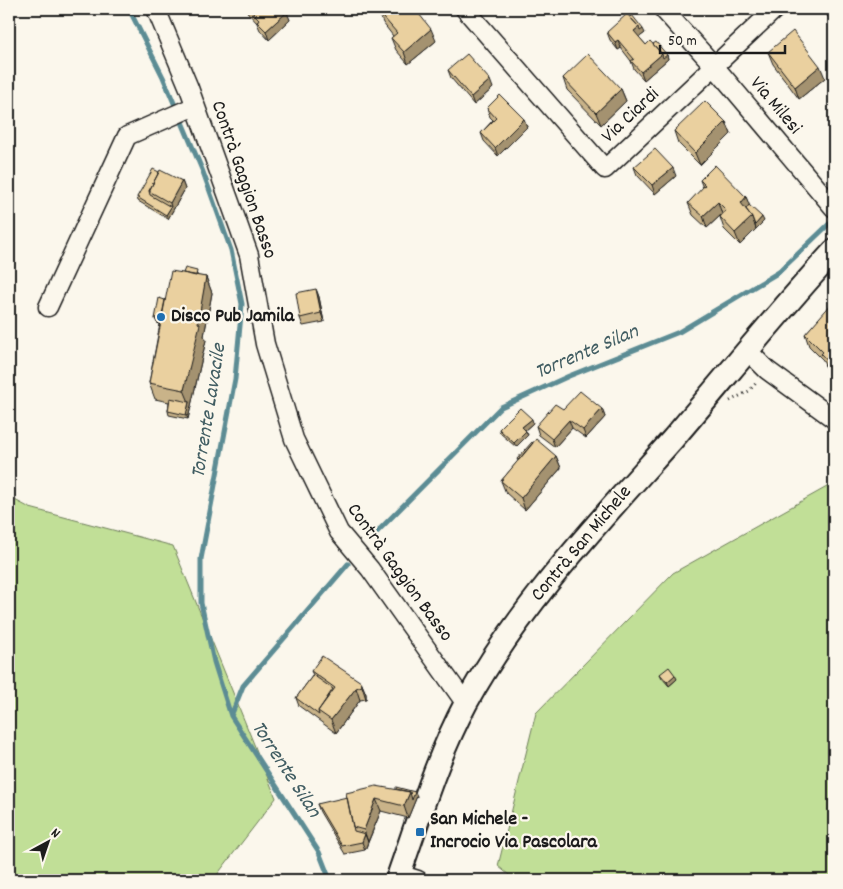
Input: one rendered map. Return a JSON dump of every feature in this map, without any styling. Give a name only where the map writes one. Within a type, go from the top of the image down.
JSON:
[{"type":"main road","name":"Contrà San Michele","points":[[405,878],[429,787],[466,704],[497,650],[540,592],[834,251]]},
{"type":"street","name":"Contrà Gaggion Basso","points":[[156,9],[249,255],[265,344],[294,439],[339,532],[370,569],[466,704]]},
{"type":"street","name":"Via Ciardi","points":[[465,9],[605,169],[775,9]]},
{"type":"street","name":"Via Milesi","points":[[663,9],[715,66],[834,208]]},
{"type":"street","points":[[48,307],[126,136],[192,107]]},
{"type":"street","points":[[748,351],[768,370],[834,419]]},
{"type":"path","points":[[724,403],[736,400],[749,391],[768,370]]},
{"type":"green space","points":[[834,483],[834,880],[515,880],[498,866],[536,713],[673,573]]},
{"type":"green space","points":[[9,497],[30,508],[173,546],[276,798],[213,880],[9,880]]},
{"type":"building","points":[[249,9],[284,9],[287,12],[266,31],[257,22],[259,19]]},
{"type":"building","points":[[382,9],[415,9],[431,29],[404,52],[391,38],[397,33],[378,11]]},
{"type":"building","points":[[827,9],[834,9],[834,18]]},
{"type":"building","points":[[627,14],[639,27],[634,31],[646,45],[650,41],[662,54],[641,72],[631,61],[634,59],[618,40],[615,42],[607,32]]},
{"type":"building","points":[[632,15],[643,29],[640,31],[639,27],[630,17]]},
{"type":"building","points":[[793,31],[820,66],[795,87],[768,52]]},
{"type":"building","points":[[656,42],[667,55],[663,58],[662,54],[653,44]]},
{"type":"building","points":[[467,54],[490,80],[471,97],[448,70]]},
{"type":"building","points":[[588,54],[621,89],[596,113],[563,78]]},
{"type":"building","points":[[500,95],[524,119],[495,148],[481,133],[496,118],[487,108]]},
{"type":"building","points":[[705,101],[726,122],[695,153],[674,131]]},
{"type":"building","points":[[655,149],[673,168],[652,185],[634,167]]},
{"type":"building","points":[[715,165],[746,197],[741,203],[752,217],[735,233],[720,217],[726,210],[718,202],[703,216],[688,203],[705,185],[700,180]]},
{"type":"building","points":[[153,169],[159,172],[149,191],[150,195],[171,207],[166,215],[137,197]]},
{"type":"building","points":[[160,170],[182,181],[170,203],[149,191]]},
{"type":"building","points":[[749,205],[762,217],[755,225],[746,209]]},
{"type":"building","points":[[185,268],[197,271],[196,276],[183,273]]},
{"type":"building","points":[[171,271],[206,277],[198,323],[200,324],[184,390],[149,383]]},
{"type":"building","points":[[316,289],[321,313],[300,318],[296,293]]},
{"type":"building","points":[[159,298],[165,300],[161,320],[155,319]]},
{"type":"building","points":[[833,302],[834,368],[821,354],[823,352],[805,334]]},
{"type":"building","points":[[580,391],[602,409],[583,430],[569,420],[552,439],[536,426],[555,404],[563,409]]},
{"type":"building","points":[[170,398],[189,402],[186,415],[168,411]]},
{"type":"building","points":[[520,408],[532,419],[522,427],[526,431],[514,443],[499,429]]},
{"type":"building","points":[[536,439],[556,456],[521,498],[501,481]]},
{"type":"building","points":[[532,442],[519,460],[517,459]]},
{"type":"building","points":[[322,656],[361,682],[362,686],[356,688],[331,720],[318,711],[335,688],[311,671]]},
{"type":"building","points":[[669,667],[675,675],[667,682],[660,674]]},
{"type":"building","points":[[313,675],[333,689],[318,711],[319,715],[296,698]]},
{"type":"building","points":[[376,786],[410,792],[404,806],[376,799],[364,830],[353,827],[346,793]]},
{"type":"building","points":[[396,787],[415,792],[412,800],[410,792],[396,789]]},
{"type":"building","points":[[347,797],[354,831],[365,834],[362,842],[342,846],[317,804]]},
{"type":"waterway","name":"Torrente Lavacile","points":[[129,9],[163,77],[203,172],[231,250],[242,304],[235,379],[201,559],[201,603],[214,662],[231,716]]},
{"type":"waterway","name":"Torrente Silan","points":[[374,535],[501,407],[569,376],[679,332],[779,272],[829,224]]},
{"type":"waterway","name":"Torrente Silan","points":[[330,880],[319,852],[231,716],[243,686],[348,564]]},
{"type":"place","name":"Disco Pub Jamila","points":[[161,317]]},
{"type":"place","name":"San Michele - Incrocio Via Pascolara","points":[[420,832]]}]
